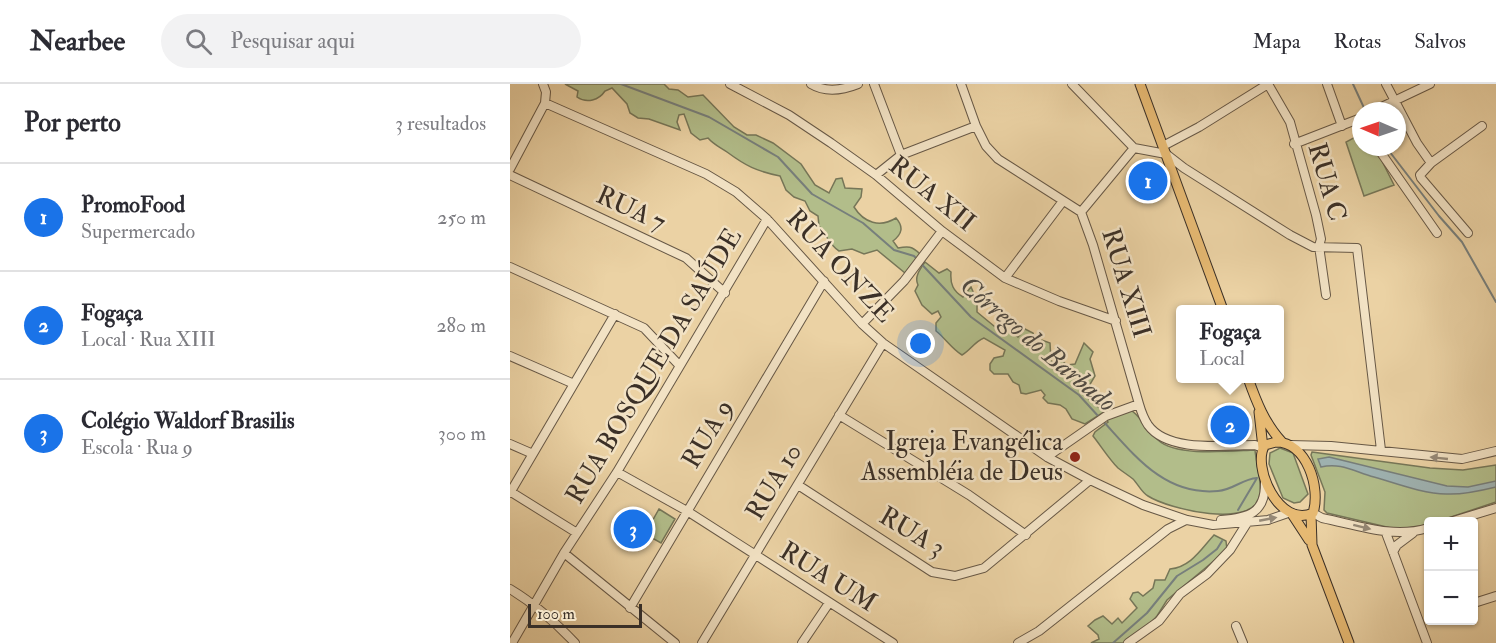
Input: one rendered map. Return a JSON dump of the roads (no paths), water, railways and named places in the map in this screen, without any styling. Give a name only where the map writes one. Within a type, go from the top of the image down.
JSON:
[{"type":"main road","points":[[1140,84],[1222,305]]},
{"type":"main road","points":[[1250,383],[1258,407],[1265,476],[1275,500],[1290,514],[1312,545],[1349,643]]},
{"type":"main road","points":[[1258,407],[1274,433],[1302,456],[1311,476],[1316,499],[1312,513],[1312,545]]},
{"type":"main road","points":[[1263,448],[1269,444],[1286,443]]},
{"type":"main road","points":[[1290,514],[1312,513]]},
{"type":"street","points":[[510,169],[545,103],[546,92],[543,84]]},
{"type":"street","name":"RUA XII","points":[[731,84],[789,115],[876,175],[942,231],[1005,278],[1059,302],[1116,321]]},
{"type":"street","points":[[811,84],[818,88],[842,90],[858,84]]},
{"type":"street","points":[[874,84],[901,155]]},
{"type":"street","name":"RUA XIII","points":[[961,84],[976,126],[986,146],[998,159],[1081,212],[1088,227],[1116,321],[1138,404],[1148,425],[1160,436],[1171,441],[1192,444],[1255,445],[1263,448]]},
{"type":"street","points":[[1072,84],[1134,148],[1164,150],[1269,84]]},
{"type":"street","name":"RUA C","points":[[1269,84],[1290,122],[1294,144],[1316,215],[1321,239],[1319,246],[1326,296]]},
{"type":"street","points":[[1327,84],[1342,126]]},
{"type":"street","points":[[1386,84],[1417,143],[1431,163]]},
{"type":"street","points":[[1390,102],[1430,84]]},
{"type":"street","name":"RUA ONZE","points":[[545,103],[706,174],[736,192],[767,219],[862,324],[883,343],[1047,457],[1143,505],[1187,520],[1213,525],[1247,523],[1290,514]]},
{"type":"street","points":[[1294,144],[1352,123]]},
{"type":"street","points":[[876,175],[901,155],[976,126]]},
{"type":"street","points":[[1468,233],[1421,178],[1421,172],[1482,126]]},
{"type":"street","points":[[1081,212],[1134,148]]},
{"type":"street","points":[[1164,150],[1184,168],[1313,247],[1357,248],[1381,450]]},
{"type":"street","points":[[1383,156],[1437,234]]},
{"type":"street","name":"RUA 7","points":[[510,175],[686,258],[725,293]]},
{"type":"street","points":[[1005,278],[1063,201]]},
{"type":"street","name":"RUA BOSQUE DA SAÚDE","points":[[512,643],[564,553],[617,472],[679,365],[725,293],[767,219]]},
{"type":"street","points":[[862,324],[904,281],[942,231]]},
{"type":"street","points":[[510,267],[644,328],[679,365]]},
{"type":"street","name":"RUA 9","points":[[630,608],[824,281]]},
{"type":"street","points":[[577,533],[510,493],[615,314]]},
{"type":"street","name":"RUA 10","points":[[702,643],[883,343]]},
{"type":"street","points":[[510,356],[574,384]]},
{"type":"street","points":[[1047,457],[1106,416],[1138,404]]},
{"type":"street","points":[[839,415],[969,495],[1026,535]]},
{"type":"street","points":[[1286,443],[1462,459],[1496,451]]},
{"type":"street","points":[[510,444],[533,454]]},
{"type":"street","name":"RUA UM","points":[[617,472],[687,511],[893,643]]},
{"type":"street","name":"RUA ONZE","points":[[1202,523],[1244,517],[1258,510],[1265,495],[1265,476]]},
{"type":"street","name":"RUA 3","points":[[798,485],[932,572],[955,576],[984,568],[1090,480]]},
{"type":"street","points":[[1466,517],[1496,508]]},
{"type":"street","points":[[1312,513],[1322,518],[1386,532],[1413,533]]},
{"type":"street","points":[[1018,643],[1039,631],[1168,529],[1187,520]]},
{"type":"street","points":[[1128,643],[1160,621],[1180,594],[1208,574],[1230,550],[1247,523]]},
{"type":"street","points":[[1393,552],[1397,545],[1413,533],[1424,529]]},
{"type":"street","points":[[1386,532],[1427,643]]},
{"type":"street","points":[[564,553],[675,643]]},
{"type":"street","points":[[510,589],[534,604],[575,643]]},
{"type":"street","points":[[1478,601],[1496,596]]},
{"type":"street","points":[[802,643],[829,603]]},
{"type":"street","points":[[1419,622],[1424,620]]},
{"type":"street","points":[[1236,626],[1243,643]]},
{"type":"waterway","name":"Córrego do Barbado","points":[[621,84],[709,117],[778,157],[812,194],[863,223],[894,250],[914,256],[971,317],[1079,395],[1099,417]]},
{"type":"waterway","points":[[1353,84],[1361,102]]},
{"type":"waterway","points":[[1393,156],[1462,242],[1496,302]]},
{"type":"waterway","name":"Córrego do Barbado","points":[[1103,421],[1139,460],[1167,480],[1182,487],[1199,491],[1218,491],[1257,478]]},
{"type":"waterway","points":[[1238,510],[1257,478]]},
{"type":"waterway","points":[[1113,643],[1147,613],[1177,576],[1203,560],[1217,549],[1222,541]]},
{"type":"place","name":"PromoFood","points":[[1148,181]]},
{"type":"place","name":"Fogaça","points":[[1230,425]]},
{"type":"place","name":"Igreja Evangélica Assembléia de Deus","points":[[1075,457]]},
{"type":"place","name":"Colégio Waldorf Brasilis","points":[[633,529]]}]
